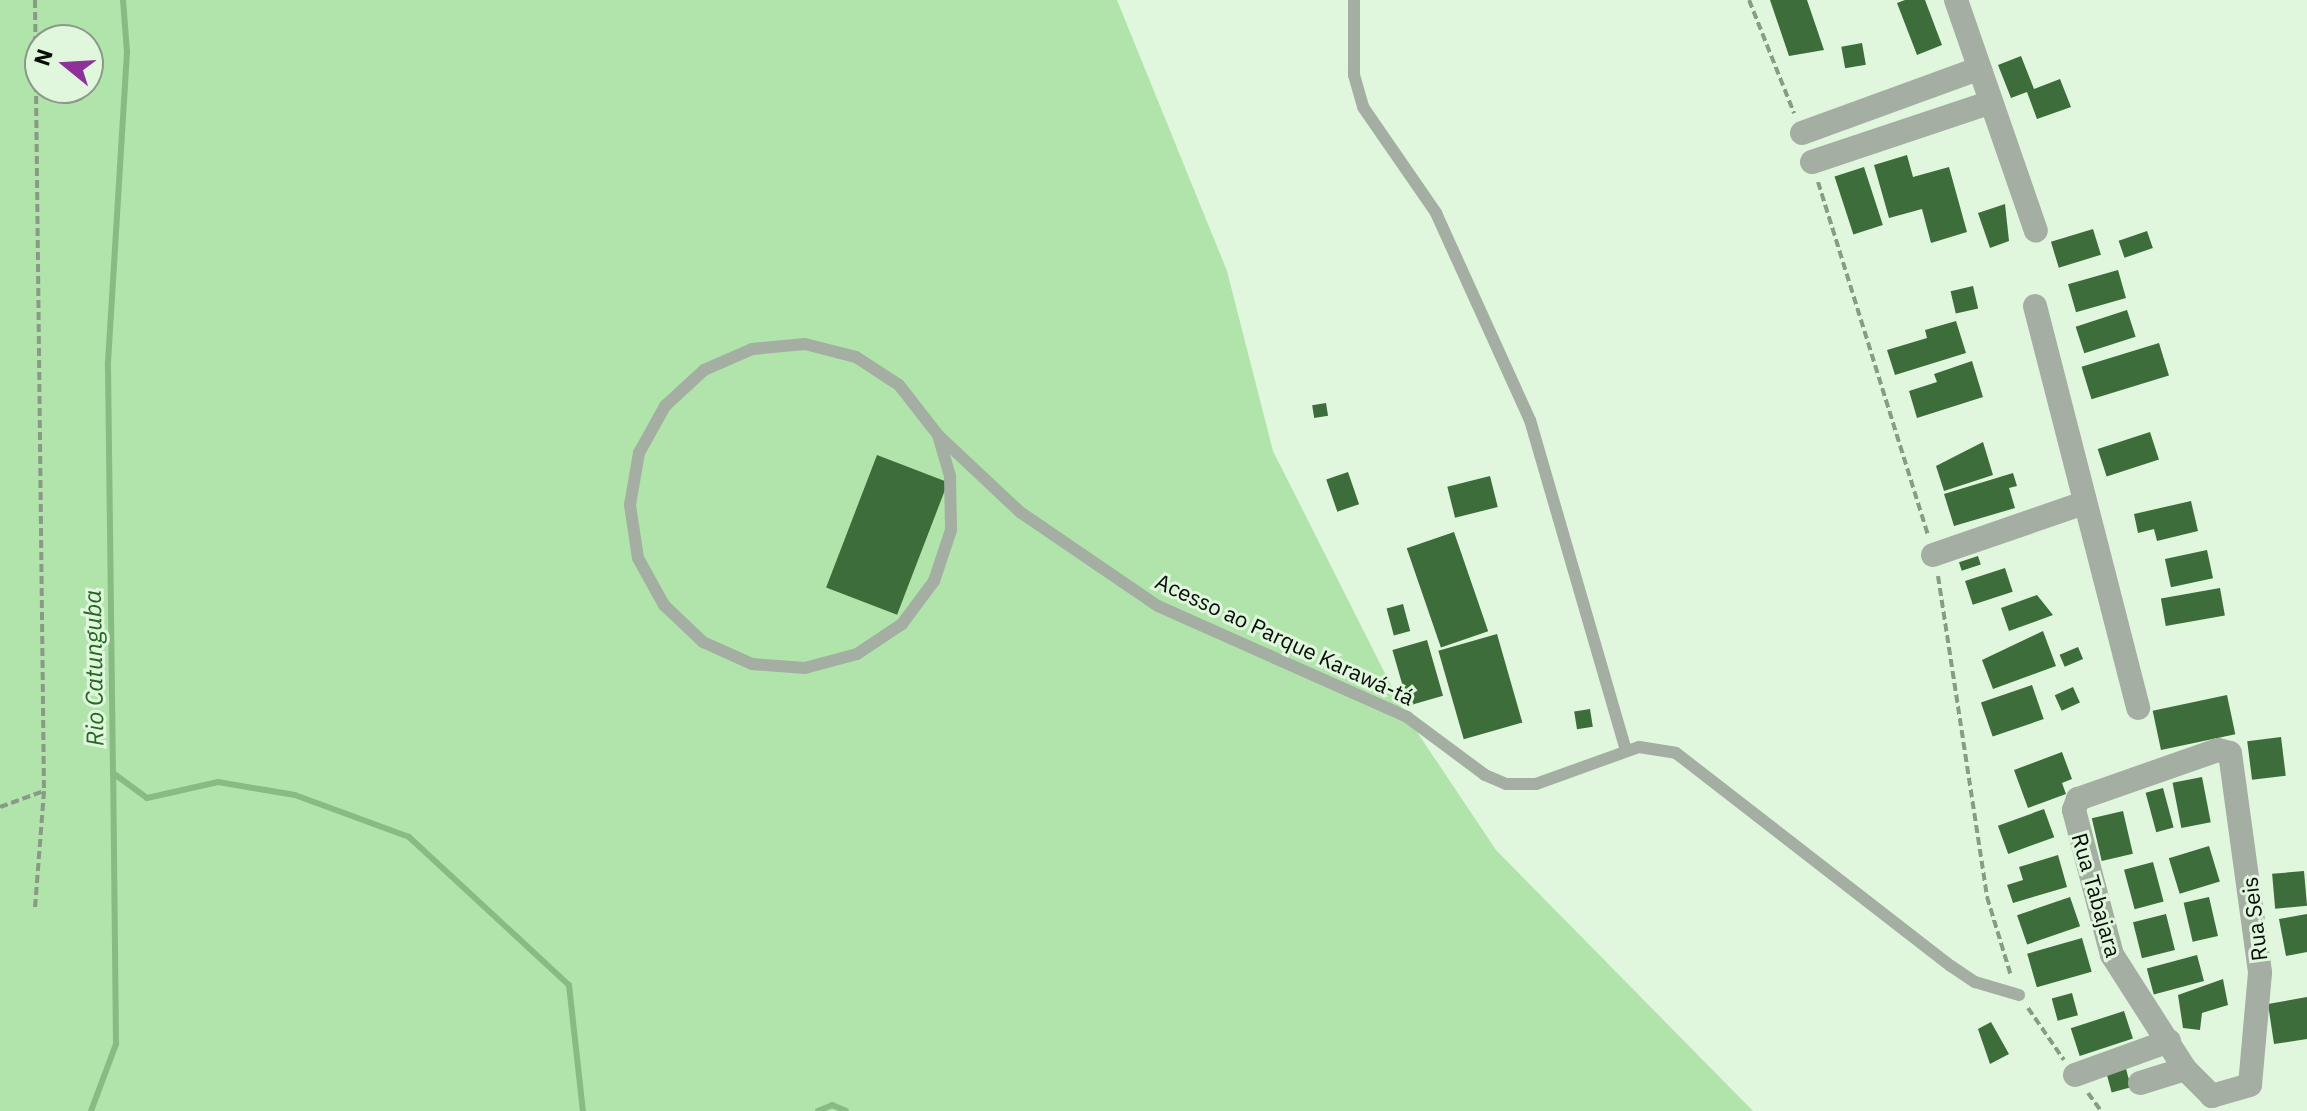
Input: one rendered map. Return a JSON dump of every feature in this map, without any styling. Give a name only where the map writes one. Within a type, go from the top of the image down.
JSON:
[{"type":"street","points":[[1956,0],[2036,231]]},
{"type":"street","points":[[1802,133],[1978,69]]},
{"type":"street","points":[[1812,162],[1991,102]]},
{"type":"street","points":[[2035,306],[2138,708]]},
{"type":"street","points":[[1933,555],[2084,503]]},
{"type":"street","name":"Rua Tabajara","points":[[2169,1041],[2112,955],[2097,910],[2075,803],[2218,750],[2230,753]]},
{"type":"street","name":"Rua Seis","points":[[2185,1069],[2212,1096],[2250,1085],[2260,973],[2230,753]]},
{"type":"street","points":[[2075,1075],[2169,1041],[2185,1069],[2140,1083]]},
{"type":"lane","points":[[1354,0],[1354,75],[1363,107],[1436,213],[1530,420],[1626,750]]},
{"type":"lane","name":"Acesso ao Parque Karawá-tá","points":[[938,435],[950,476],[951,530],[934,581],[902,624],[857,654],[805,668],[752,664],[703,642],[664,605],[638,558],[630,505],[639,453],[665,406],[704,370],[752,349],[805,344],[856,357],[899,385],[938,435],[1020,512],[1158,606],[1407,717],[1497,781],[1536,784],[1626,750],[1660,749],[1699,766],[1951,966],[1975,982],[2019,995]]},
{"type":"path","points":[[35,0],[44,791],[35,908]]},
{"type":"path","points":[[0,807],[44,791]]},
{"type":"green space","points":[[0,0],[1117,0],[1227,271],[1273,451],[1407,717],[1496,850],[1753,1111],[0,1111]]},
{"type":"building","points":[[1770,0],[1807,0],[1824,50],[1789,56]]},
{"type":"building","points":[[1925,0],[1942,45],[1917,55],[1897,3]]},
{"type":"building","points":[[1862,43],[1866,65],[1845,68],[1841,47]]},
{"type":"building","points":[[2021,56],[2034,89],[2060,79],[2071,107],[2037,119],[2027,92],[2011,98],[1998,65]]},
{"type":"building","points":[[1907,155],[1913,177],[1949,167],[1967,232],[1931,243],[1922,209],[1889,218],[1874,165]]},
{"type":"building","points":[[1864,167],[1883,225],[1853,235],[1835,177]]},
{"type":"building","points":[[2005,204],[2009,241],[1990,248],[1978,213]]},
{"type":"building","points":[[2093,229],[2101,255],[2059,268],[2051,242]]},
{"type":"building","points":[[2147,231],[2153,248],[2124,258],[2119,241]]},
{"type":"building","points":[[2118,270],[2126,298],[2076,312],[2068,284]]},
{"type":"building","points":[[1973,286],[1978,308],[1956,314],[1951,291]]},
{"type":"building","points":[[2127,310],[2136,337],[2084,353],[2076,327]]},
{"type":"building","points":[[1956,321],[1966,353],[1895,375],[1887,350],[1927,338],[1925,330]]},
{"type":"building","points":[[2159,343],[2169,376],[2091,399],[2082,367]]},
{"type":"building","points":[[1972,361],[1983,397],[1917,418],[1909,391],[1937,382],[1934,374]]},
{"type":"building","points":[[1326,403],[1328,416],[1314,418],[1312,405]]},
{"type":"building","points":[[2150,432],[2159,460],[2107,477],[2098,449]]},
{"type":"building","points":[[1983,442],[1993,475],[1944,491],[1936,466]]},
{"type":"building","points":[[877,455],[948,482],[897,615],[826,588]]},
{"type":"building","points":[[1348,472],[1359,504],[1337,512],[1326,479]]},
{"type":"building","points":[[2013,473],[2017,486],[2009,488],[2015,508],[1954,526],[1944,494]]},
{"type":"building","points":[[1490,476],[1498,507],[1455,518],[1447,487]]},
{"type":"building","points":[[2191,501],[2198,531],[2157,541],[2154,529],[2138,533],[2134,514]]},
{"type":"building","points":[[1454,532],[1488,631],[1441,648],[1407,548]]},
{"type":"building","points":[[2207,550],[2213,578],[2171,587],[2165,559]]},
{"type":"building","points":[[1978,556],[1981,565],[1962,571],[1959,562]]},
{"type":"building","points":[[2005,568],[2013,592],[1973,605],[1965,581]]},
{"type":"building","points":[[2220,588],[2225,616],[2166,626],[2161,598]]},
{"type":"building","points":[[2037,595],[2053,615],[2009,631],[2001,608]]},
{"type":"building","points":[[1403,604],[1410,631],[1394,635],[1387,608]]},
{"type":"building","points":[[2043,631],[2056,666],[1993,689],[1982,660]]},
{"type":"building","points":[[1497,634],[1522,722],[1464,739],[1438,651]]},
{"type":"building","points":[[1427,640],[1443,696],[1408,706],[1392,650]]},
{"type":"building","points":[[2078,647],[2083,659],[2065,667],[2060,655]]},
{"type":"building","points":[[2032,685],[2044,719],[1993,737],[1981,703]]},
{"type":"building","points":[[2073,687],[2080,703],[2062,711],[2055,695]]},
{"type":"building","points":[[2227,695],[2235,734],[2161,750],[2153,711]]},
{"type":"building","points":[[1590,709],[1593,727],[1577,729],[1574,712]]},
{"type":"building","points":[[2281,737],[2286,776],[2252,780],[2247,741]]},
{"type":"building","points":[[2062,752],[2072,779],[2062,783],[2066,794],[2028,808],[2014,770]]},
{"type":"building","points":[[2202,777],[2211,822],[2181,828],[2173,783]]},
{"type":"building","points":[[2163,788],[2174,828],[2156,832],[2146,793]]},
{"type":"building","points":[[2044,809],[2054,837],[2008,854],[1998,826]]},
{"type":"building","points":[[2123,811],[2133,854],[2102,861],[2092,818]]},
{"type":"building","points":[[2209,846],[2220,881],[2180,894],[2169,858]]},
{"type":"building","points":[[2058,855],[2067,887],[2013,903],[2007,885],[2023,880],[2019,867]]},
{"type":"building","points":[[2153,862],[2164,902],[2135,909],[2124,870]]},
{"type":"building","points":[[2304,871],[2307,906],[2275,909],[2272,874]]},
{"type":"building","points":[[2070,897],[2080,926],[2027,945],[2017,915]]},
{"type":"building","points":[[2209,897],[2218,936],[2193,942],[2184,903]]},
{"type":"building","points":[[2166,914],[2175,950],[2142,958],[2133,922]]},
{"type":"building","points":[[2307,914],[2307,952],[2286,956],[2279,919]]},
{"type":"building","points":[[2082,938],[2092,972],[2037,987],[2027,954]]},
{"type":"building","points":[[2197,955],[2204,981],[2154,995],[2147,968]]},
{"type":"building","points":[[2223,979],[2228,1005],[2202,1013],[2200,1030],[2183,1028],[2178,995]]},
{"type":"building","points":[[2072,993],[2078,1015],[2058,1021],[2052,998]]},
{"type":"building","points":[[2307,997],[2307,1039],[2274,1044],[2268,1004]]},
{"type":"building","points":[[2124,1011],[2133,1039],[2080,1056],[2071,1028]]},
{"type":"building","points":[[1991,1022],[2009,1054],[1990,1064],[1978,1029]]},
{"type":"building","points":[[2125,1065],[2131,1087],[2112,1092],[2106,1070]]},
{"type":"waterway","name":"Rio Catunguba","points":[[123,0],[127,52],[108,366],[113,773],[147,798],[218,782],[295,795],[409,837],[569,985],[583,1111]]},
{"type":"waterway","points":[[91,1111],[116,1044],[113,773]]},
{"type":"waterway","name":"Rio Catunguba","points":[[818,1111],[832,1105],[846,1111]]}]
